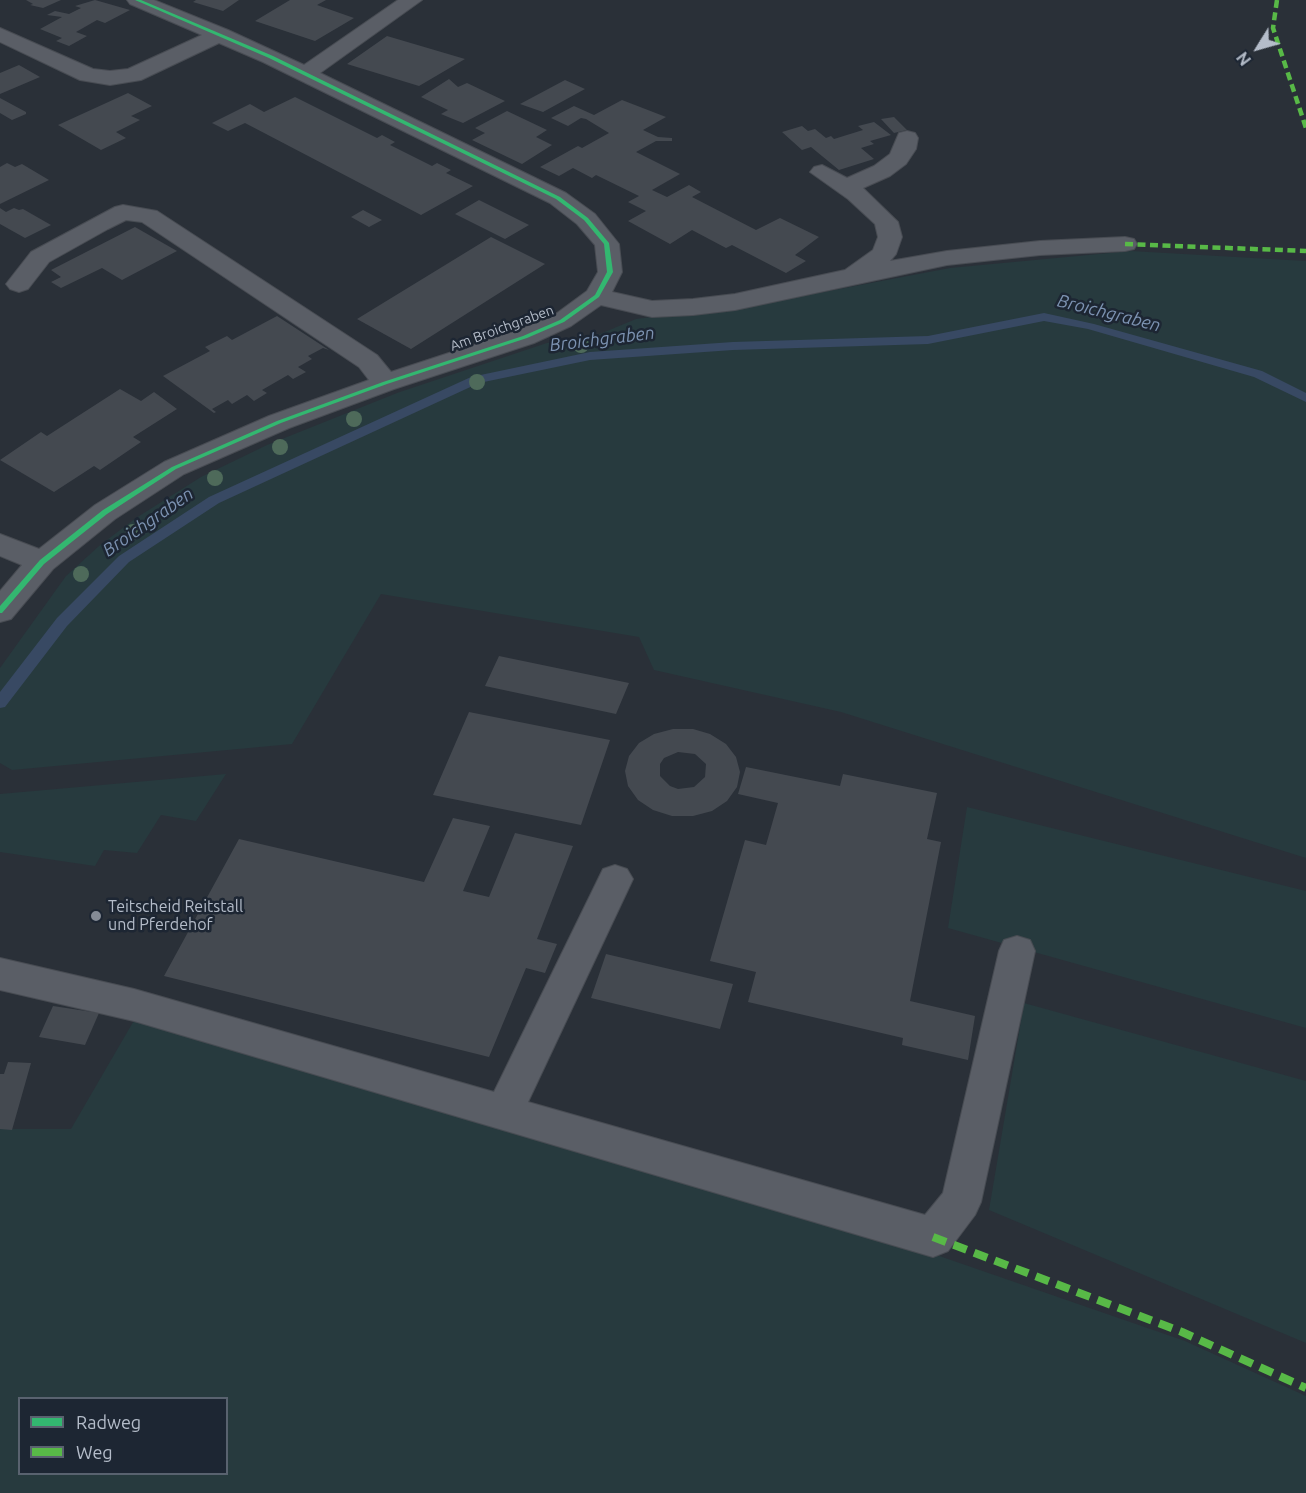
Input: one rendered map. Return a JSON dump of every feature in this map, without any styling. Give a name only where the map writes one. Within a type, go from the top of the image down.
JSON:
[{"type":"street","name":"Am Broichgraben","points":[[0,611],[42,562],[105,512],[174,468],[268,426],[385,382],[525,337],[562,321],[597,296],[610,272],[607,243],[586,219],[558,198],[306,73],[221,34],[137,0]]},
{"type":"street","points":[[306,73],[412,0]]},
{"type":"street","points":[[0,34],[88,75],[110,78],[133,75],[221,34]]},
{"type":"street","points":[[846,187],[882,171],[898,159],[905,149],[906,138]]},
{"type":"street","points":[[822,172],[846,187],[886,222],[890,237],[884,254],[853,276]]},
{"type":"street","points":[[19,284],[40,258],[99,224],[123,212],[149,216],[368,361],[385,382]]},
{"type":"street","points":[[597,296],[652,309],[735,303],[853,276],[947,258],[1040,248],[1125,244]]},
{"type":"street","points":[[0,544],[42,562]]},
{"type":"street","points":[[504,1112],[615,879]]},
{"type":"street","points":[[0,974],[134,1005],[933,1237],[962,1202],[1017,951]]},
{"type":"green space","points":[[1131,251],[1306,261],[1306,858],[841,712],[654,670],[639,637],[381,594],[292,744],[12,770],[0,763],[0,668],[66,576],[99,546],[136,518],[201,477],[267,445],[397,393],[547,343],[595,336],[636,319],[776,301],[950,268]]},
{"type":"green space","points":[[226,774],[196,821],[161,815],[137,853],[104,850],[95,866],[0,852],[0,794]]},
{"type":"green space","points":[[967,807],[1306,891],[1306,1028],[948,928]]},
{"type":"green space","points":[[1024,1003],[1306,1081],[1306,1343],[989,1210]]},
{"type":"green space","points":[[136,1017],[870,1232],[1185,1341],[1306,1396],[1306,1493],[0,1493],[0,1129],[71,1129]]},
{"type":"building","points":[[26,0],[61,0],[43,8],[30,5],[33,4]]},
{"type":"building","points":[[95,0],[130,10],[105,23],[97,20],[76,32],[87,36],[69,46],[56,41],[62,38],[40,29],[62,17],[47,15],[55,11],[69,14],[81,8],[75,6]]},
{"type":"building","points":[[196,0],[239,0],[223,11],[193,2]]},
{"type":"building","points":[[290,0],[326,0],[317,5],[354,18],[315,41],[255,21]]},
{"type":"building","points":[[387,36],[465,59],[419,86],[347,64]]},
{"type":"building","points":[[19,65],[40,77],[0,94],[0,73]]},
{"type":"building","points":[[449,79],[458,87],[467,83],[505,101],[463,123],[441,114],[448,110],[421,97]]},
{"type":"building","points":[[565,80],[585,89],[543,112],[520,104]]},
{"type":"building","points":[[128,93],[152,106],[131,116],[140,120],[116,132],[126,138],[101,150],[58,125]]},
{"type":"building","points":[[295,97],[377,138],[382,135],[395,142],[390,145],[432,166],[437,163],[451,170],[446,173],[473,186],[421,215],[245,123],[228,131],[212,123],[250,104],[264,112]]},
{"type":"building","points":[[0,98],[26,114],[12,120],[0,113]]},
{"type":"building","points":[[622,100],[666,117],[643,130],[658,137],[672,138],[672,141],[656,141],[636,152],[680,174],[652,190],[667,197],[689,185],[701,192],[692,197],[756,230],[780,218],[819,237],[795,255],[806,261],[786,273],[732,245],[726,248],[692,230],[670,244],[628,221],[646,211],[628,202],[639,196],[596,175],[592,178],[573,168],[559,176],[540,167],[578,146],[582,148],[609,133],[586,119],[581,118],[568,126],[551,118],[574,106],[594,115]]},
{"type":"building","points":[[507,111],[547,130],[536,137],[552,145],[522,164],[472,140],[485,133],[475,128]]},
{"type":"building","points":[[894,117],[907,130],[894,133],[881,119]]},
{"type":"building","points":[[874,122],[891,135],[870,141],[874,144],[861,148],[874,159],[839,170],[811,147],[802,150],[782,132],[802,126],[808,131],[815,129],[826,138],[831,136],[834,139],[863,130],[858,126]]},
{"type":"building","points":[[7,163],[15,167],[22,164],[49,180],[0,204],[0,167]]},
{"type":"building","points":[[479,200],[529,225],[505,239],[455,214]]},
{"type":"building","points":[[0,208],[6,212],[14,208],[23,209],[51,225],[25,238],[0,224]]},
{"type":"building","points":[[363,210],[382,220],[369,227],[351,217]]},
{"type":"building","points":[[135,227],[177,251],[122,280],[102,268],[61,288],[51,282],[61,277],[51,270]]},
{"type":"building","points":[[491,237],[545,264],[411,349],[357,319]]},
{"type":"building","points":[[277,316],[329,350],[323,348],[308,356],[312,359],[298,367],[306,372],[293,379],[288,375],[262,390],[267,393],[254,401],[247,395],[232,404],[228,400],[212,409],[216,412],[214,413],[163,376],[210,351],[205,347],[227,336],[232,340]]},
{"type":"building","points":[[120,389],[141,401],[154,392],[177,409],[133,437],[141,442],[100,470],[94,466],[54,492],[0,460],[41,432],[47,436]]},
{"type":"building","points":[[499,656],[629,683],[616,714],[485,686]]},
{"type":"building","points":[[469,712],[610,740],[581,825],[433,795]]},
{"type":"building","points":[[673,729],[693,729],[710,734],[726,744],[736,757],[740,772],[737,787],[727,801],[712,811],[693,816],[672,816],[653,810],[638,800],[628,786],[625,771],[629,756],[639,743],[654,734]],"holes":[[[678,752],[695,754],[706,764],[705,777],[694,787],[678,789],[670,786],[660,776],[660,764],[664,758]]]},
{"type":"building","points":[[746,767],[840,786],[843,774],[937,793],[927,839],[941,842],[910,1001],[975,1016],[968,1060],[902,1045],[903,1038],[748,1002],[756,972],[710,961],[745,840],[766,845],[778,803],[738,794]]},
{"type":"building","points":[[453,818],[490,826],[463,891],[489,897],[515,833],[573,846],[537,939],[557,944],[545,973],[526,968],[489,1057],[164,976],[239,839],[424,882]]},
{"type":"building","points":[[606,954],[733,984],[720,1029],[591,998]]},
{"type":"building","points":[[53,1006],[99,1013],[85,1045],[39,1037]]},
{"type":"building","points":[[8,1062],[31,1063],[12,1130],[0,1129],[0,1074],[4,1074]]},
{"type":"waterway","name":"Broichgraben","points":[[0,703],[62,622],[124,559],[214,500],[475,380],[590,356],[733,346],[928,340],[1044,317],[1090,326],[1258,374],[1306,398]]},
{"type":"marked path","points":[[1277,0],[1273,28],[1306,128]]},
{"type":"marked path","points":[[1125,244],[1306,251]]},
{"type":"marked path","points":[[933,1237],[1182,1332],[1306,1388]]},
{"type":"cycle path","points":[[0,611],[42,562],[105,512],[174,468],[279,422],[385,383],[525,337],[562,321],[597,296],[610,272],[607,244],[586,219],[558,198],[271,57],[137,0]]},
{"type":"place","name":"Teitscheid Reitstall und Pferdehof","points":[[96,916]]}]
